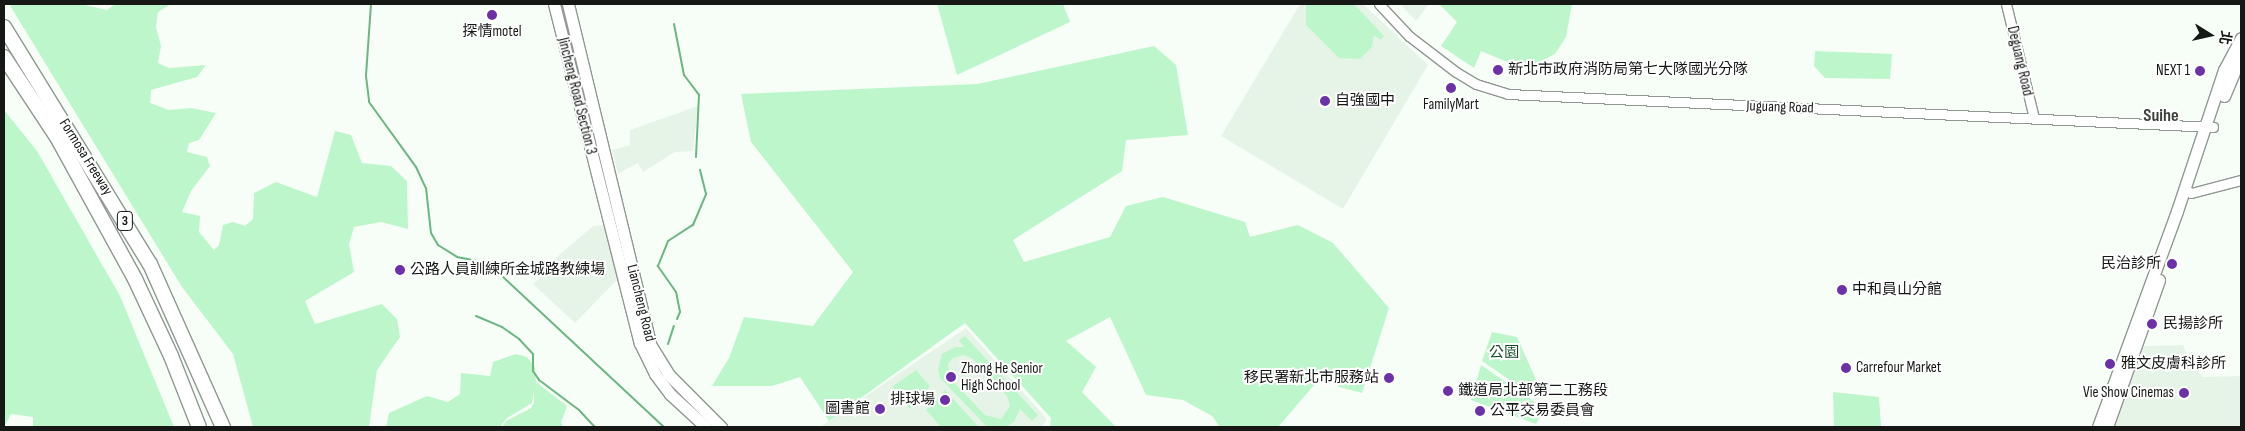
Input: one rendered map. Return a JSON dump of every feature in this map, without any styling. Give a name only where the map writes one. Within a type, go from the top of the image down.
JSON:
[{"type":"highway","name":"Formosa Freeway","points":[[4,27],[150,264],[224,427]]},
{"type":"highway","name":"Formosa Freeway","points":[[4,57],[57,137],[135,279],[171,356],[199,427]]},
{"type":"main road","name":"Jincheng Road Section 3","points":[[554,4],[606,186]]},
{"type":"main road","name":"Jincheng Road Section 3","points":[[568,4],[606,186]]},
{"type":"main road","points":[[2107,427],[2189,189],[2209,127],[2224,70],[2241,38]]},
{"type":"main road","points":[[2209,127],[2241,56]]},
{"type":"main road","name":"Liancheng Road","points":[[606,186],[640,343],[654,374],[670,394],[706,427]]},
{"type":"main road","name":"Liancheng Road","points":[[606,186],[652,346],[668,375],[721,427]]},
{"type":"main road","points":[[2098,427],[2189,189]]},
{"type":"street","name":"Juguang Road","points":[[1379,4],[1409,36],[1456,72],[1476,84],[1508,94],[2209,127]]},
{"type":"street","name":"Deguang Road","points":[[2006,4],[2034,118]]},
{"type":"street","points":[[2189,189],[2241,174]]},
{"type":"street","points":[[2189,189],[2241,180]]},
{"type":"shaded area","name":"自強國中","points":[[1300,4],[1363,4],[1428,65],[1343,209],[1221,136]]},
{"type":"shaded area","points":[[1400,4],[1429,4],[1416,21]]},
{"type":"shaded area","points":[[698,106],[693,151],[675,152],[643,172],[638,163],[618,174],[612,150],[630,145],[630,130]]},
{"type":"shaded area","points":[[606,225],[618,279],[575,323],[533,284],[554,266],[551,262],[593,226]]},
{"type":"shaded area","name":"Zhong He Senior High School","points":[[966,328],[1047,419],[1042,427],[820,427]]},
{"type":"shaded area","points":[[2183,345],[2189,360],[2203,377],[2241,376],[2241,427],[2114,427],[2144,346]]},
{"type":"green space","points":[[9,4],[81,4],[107,10],[115,4],[171,4],[158,12],[156,27],[161,46],[158,63],[169,68],[206,65],[197,77],[151,90],[150,103],[169,110],[191,108],[216,113],[199,140],[189,143],[187,152],[207,157],[210,166],[191,191],[182,212],[200,216],[199,232],[214,250],[219,245],[223,225],[233,222],[245,226],[253,219],[254,193],[276,182],[317,197],[335,131],[351,135],[362,163],[391,166],[407,181],[408,229],[381,222],[354,227],[349,244],[354,272],[305,301],[315,324],[382,304],[397,319],[400,337],[377,370],[369,427],[253,427],[233,354],[182,287]]},
{"type":"green space","points":[[937,4],[1063,4],[1070,22],[957,75]]},
{"type":"green space","points":[[1306,4],[1354,4],[1384,36],[1381,40],[1374,35],[1372,47],[1360,59],[1339,58],[1306,25]]},
{"type":"green space","points":[[1439,4],[1572,4],[1566,37],[1555,54],[1534,65],[1517,66],[1481,51],[1474,68],[1441,46],[1457,22]]},
{"type":"green space","points":[[1154,46],[1176,65],[1188,135],[1126,140],[1122,171],[1013,240],[1024,262],[1110,237],[1126,206],[1163,197],[1245,222],[1250,237],[1298,225],[1333,243],[1389,308],[1362,393],[1339,387],[1327,370],[1278,427],[1220,427],[1212,416],[1183,400],[1146,395],[1110,317],[1066,341],[1096,367],[1082,392],[1116,427],[1050,427],[1051,418],[965,323],[829,421],[800,377],[772,386],[712,386],[729,358],[744,317],[813,326],[853,272],[751,142],[741,94],[977,84]]},
{"type":"green space","points":[[1815,51],[1892,54],[1890,79],[1825,78],[1814,66]]},
{"type":"green space","points":[[4,110],[37,151],[120,296],[174,427],[33,427],[33,417],[11,414],[4,427]]},
{"type":"green space","name":"公園","points":[[1492,332],[1517,337],[1537,382],[1530,394],[1482,361]]},
{"type":"green space","points":[[965,336],[1038,415],[1032,421],[1020,409],[1014,422],[1006,427],[987,427],[940,378],[938,370],[942,354],[955,347],[964,347],[959,340]],"holes":[[[964,355],[973,359],[1007,396],[1010,406],[1001,419],[985,415],[950,378],[948,364],[953,358]]]},
{"type":"green space","points":[[516,354],[527,357],[535,367],[536,382],[567,406],[561,422],[563,427],[502,427],[506,421],[531,408],[534,403],[534,391],[532,403],[507,418],[500,427],[386,427],[389,413],[427,396],[448,402],[460,394],[461,373],[490,376],[493,362]]},
{"type":"green space","points":[[1481,365],[1545,409],[1536,424],[1471,400]]},
{"type":"green space","points":[[916,370],[930,386],[910,409],[892,387]]},
{"type":"green space","name":"排球場","points":[[945,390],[979,427],[941,427],[926,410]]},
{"type":"green space","points":[[1833,392],[1879,397],[1881,427],[1834,427]]},
{"type":"waterway","points":[[371,4],[366,76],[369,102],[416,167],[426,188],[431,233],[438,245],[457,257],[478,261],[502,276],[664,427]]},
{"type":"waterway","points":[[674,24],[684,75],[699,95],[696,157]]},
{"type":"waterway","points":[[677,319],[680,312],[676,292],[658,266],[668,241],[693,225],[706,194],[700,170]]},
{"type":"waterway","points":[[476,316],[502,327],[519,339],[533,354],[533,371],[539,380],[579,410],[595,427]]},
{"type":"waterway","points":[[668,344],[674,326]]},
{"type":"place","name":"探情motel","points":[[492,15]]},
{"type":"place","name":"新北市政府消防局第七大隊國光分隊","points":[[1498,70]]},
{"type":"place","name":"NEXT 1","points":[[2200,71]]},
{"type":"place","name":"FamilyMart","points":[[1451,88]]},
{"type":"place","name":"自強國中","points":[[1325,101]]},
{"type":"place","name":"民治診所","points":[[2172,264]]},
{"type":"place","name":"公路人員訓練所金城路教練場","points":[[400,270]]},
{"type":"place","name":"中和員山分館","points":[[1842,290]]},
{"type":"place","name":"民揚診所","points":[[2152,324]]},
{"type":"place","name":"雅文皮膚科診所","points":[[2110,364]]},
{"type":"place","name":"Carrefour Market","points":[[1846,368]]},
{"type":"place","name":"Zhong He Senior High School","points":[[951,377]]},
{"type":"place","name":"移民署新北市服務站","points":[[1389,378]]},
{"type":"place","name":"鐵道局北部第二工務段","points":[[1448,391]]},
{"type":"place","name":"Vie Show Cinemas","points":[[2184,393]]},
{"type":"place","name":"排球場","points":[[945,400]]},
{"type":"place","name":"圖書館","points":[[880,409]]},
{"type":"place","name":"公平交易委員會","points":[[1480,411]]},
{"type":"district","name":"Suihe","points":[[2161,116]]}]
